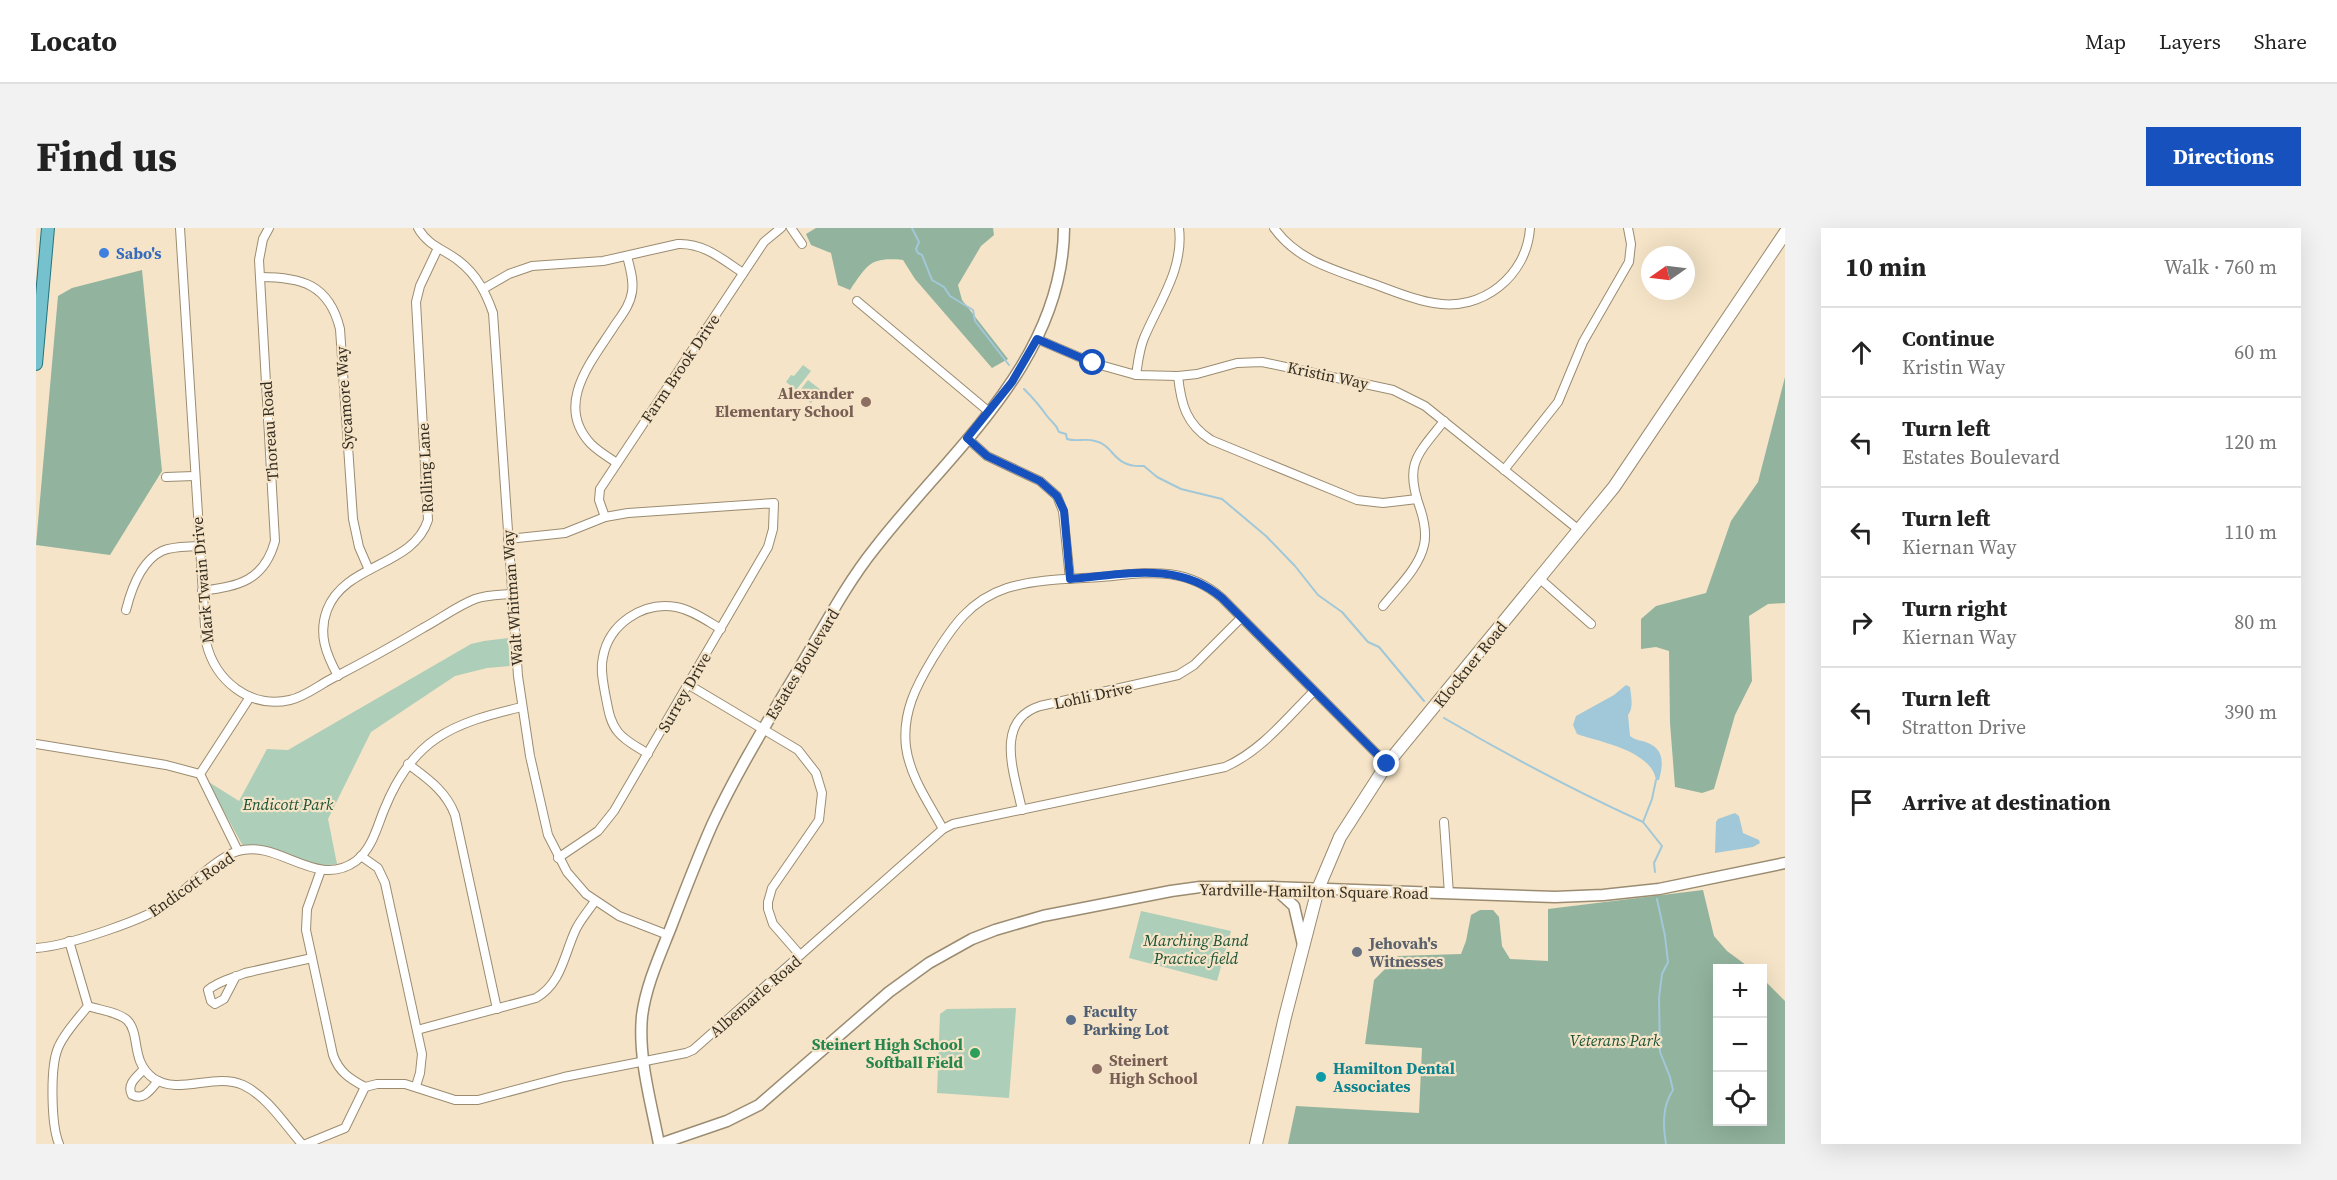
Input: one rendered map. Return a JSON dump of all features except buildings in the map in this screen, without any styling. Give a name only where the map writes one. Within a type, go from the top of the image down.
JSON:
[{"type":"main road","points":[[36,364],[48,228]]},
{"type":"main road","name":"Klockner Road","points":[[1256,1144],[1318,889],[1340,837],[1387,764],[1626,470],[1785,233]]},
{"type":"street","name":"Mark Twain Drive","points":[[180,228],[206,642],[212,661],[231,686],[250,697],[272,702],[293,699],[476,599],[511,594]]},
{"type":"street","name":"Thoreau Road","points":[[202,591],[230,588],[248,580],[263,567],[275,541],[260,277],[260,249],[269,228]]},
{"type":"street","name":"Walt Whitman Way","points":[[418,228],[428,241],[467,268],[483,289],[493,313],[511,594],[522,707],[548,835],[558,858],[576,883],[596,901],[619,916],[668,935]]},
{"type":"street","name":"Farm Brook Drive","points":[[605,517],[599,495],[600,489],[764,242],[781,228]]},
{"type":"street","points":[[791,228],[802,244]]},
{"type":"street","name":"Estates Boulevard","points":[[660,1144],[644,1062],[641,1030],[645,997],[712,825],[763,729],[861,567],[1016,376],[1046,318],[1058,276],[1064,228]]},
{"type":"street","points":[[1136,375],[1144,338],[1175,271],[1180,248],[1179,228]]},
{"type":"street","points":[[1274,228],[1295,250],[1318,265],[1424,301],[1448,304],[1473,301],[1504,284],[1525,255],[1529,244],[1530,228]]},
{"type":"street","points":[[1504,470],[1558,402],[1583,342],[1629,262],[1632,244],[1628,228]]},
{"type":"street","points":[[483,289],[520,269],[532,266],[583,264],[688,243],[705,248],[743,273]]},
{"type":"street","name":"Rolling Lane","points":[[338,676],[325,647],[323,636],[325,616],[333,598],[340,590],[369,570],[409,548],[421,536],[428,520],[416,302],[420,286],[438,248]]},
{"type":"street","points":[[617,463],[586,437],[578,418],[576,397],[581,378],[631,298],[633,281],[627,256]]},
{"type":"street","name":"Sycamore Way","points":[[260,277],[290,277],[310,285],[326,298],[337,317],[340,329],[353,519],[359,547],[369,570]]},
{"type":"street","points":[[857,302],[988,411]]},
{"type":"street","name":"Kristin Way","points":[[1037,339],[1093,363],[1136,375],[1178,376],[1243,363],[1276,363],[1393,390],[1425,406],[1579,530]]},
{"type":"street","points":[[1178,376],[1180,399],[1187,418],[1201,434],[1211,440],[1357,500],[1383,503],[1417,499]]},
{"type":"street","points":[[1383,606],[1416,563],[1424,545],[1425,526],[1412,477],[1415,461],[1444,421]]},
{"type":"street","points":[[967,438],[987,456],[1040,481],[1057,496],[1064,511],[1070,579]]},
{"type":"street","points":[[166,477],[194,476]]},
{"type":"street","name":"Surrey Drive","points":[[558,858],[588,839],[607,822],[768,547],[773,529],[774,503],[628,513],[605,517]]},
{"type":"street","points":[[508,539],[565,533],[605,517]]},
{"type":"street","points":[[126,610],[129,594],[145,566],[154,556],[169,549],[199,546]]},
{"type":"street","points":[[943,830],[912,773],[905,733],[906,718],[916,687],[951,628],[964,613],[981,600],[1019,585],[1158,572],[1189,578],[1208,587],[1222,598],[1387,764]]},
{"type":"street","points":[[1539,579],[1591,624]]},
{"type":"street","points":[[648,754],[624,738],[609,715],[602,666],[610,637],[624,621],[634,614],[653,607],[664,606],[694,613],[721,629]]},
{"type":"street","name":"Lohli Drive","points":[[1022,810],[1010,746],[1012,731],[1020,718],[1032,708],[1178,675],[1194,665],[1241,618]]},
{"type":"street","points":[[688,685],[805,756],[816,772],[822,793],[821,811],[814,830],[772,888],[768,902],[773,924],[800,956]]},
{"type":"street","name":"Albemarle Road","points":[[365,1087],[396,1083],[416,1086],[455,1100],[478,1100],[564,1077],[680,1055],[693,1050],[943,830],[953,825],[1224,767],[1261,745],[1314,692]]},
{"type":"street","points":[[200,774],[250,697]]},
{"type":"street","points":[[306,1144],[345,1128],[365,1087],[347,1076],[335,1062],[312,958],[306,919],[309,898],[321,870],[339,869],[361,856],[371,842],[393,787],[408,764],[433,740],[457,725],[522,707]]},
{"type":"street","points":[[36,744],[166,765],[200,774],[238,851]]},
{"type":"street","points":[[408,764],[439,788],[455,815],[497,1009]]},
{"type":"street","points":[[1444,822],[1449,894]]},
{"type":"street","name":"Endicott Road","points":[[36,948],[149,915],[173,900],[224,858],[238,851],[257,849],[266,851],[321,870]]},
{"type":"street","points":[[361,856],[378,868],[385,883],[417,1030],[422,1063],[416,1086]]},
{"type":"street","name":"Yardville-Hamilton Square Road","points":[[660,1144],[727,1121],[759,1105],[908,976],[972,939],[1035,918],[1200,887],[1603,896],[1659,889],[1785,863]]},
{"type":"street","points":[[1273,887],[1294,906],[1303,948]]},
{"type":"street","points":[[417,1030],[536,998],[550,987],[559,974],[576,929],[596,901]]},
{"type":"street","points":[[69,940],[88,1006]]},
{"type":"street","points":[[236,976],[312,958]]},
{"type":"street","points":[[88,1006],[120,1016],[129,1022],[137,1054],[144,1069],[158,1081],[176,1085],[221,1080],[241,1084],[258,1095],[302,1144]]},
{"type":"street","points":[[59,1144],[53,1125],[52,1112],[56,1052],[62,1040],[88,1006]]},
{"type":"street","points":[[144,1069],[130,1084],[132,1095],[140,1098],[158,1081]]},
{"type":"green space","points":[[816,228],[993,228],[994,235],[981,246],[958,285],[962,300],[1008,359],[992,368],[915,279],[903,260],[876,261],[866,268],[850,290],[838,285],[831,253],[811,245],[806,234]]},
{"type":"green space","points":[[142,270],[162,471],[110,555],[36,545],[58,296],[72,288]]},
{"type":"green space","points":[[803,365],[811,371],[796,390],[786,382]]},
{"type":"green space","points":[[1785,377],[1785,603],[1768,604],[1749,616],[1752,681],[1735,715],[1714,789],[1702,793],[1675,787],[1670,723],[1669,651],[1656,647],[1641,649],[1641,619],[1656,606],[1706,593],[1731,521],[1758,482]]},
{"type":"green space","points":[[808,380],[821,390],[811,403],[798,393]]},
{"type":"green space","name":"Endicott Park","points":[[508,638],[510,666],[487,668],[455,676],[371,732],[328,819],[337,864],[320,866],[265,846],[243,846],[207,781],[239,801],[267,749],[288,750],[471,644]]},
{"type":"green space","name":"Veterans Park","points":[[1703,890],[1714,936],[1727,951],[1745,964],[1713,964],[1713,1126],[1767,1126],[1767,983],[1785,1001],[1785,1144],[1288,1144],[1296,1106],[1419,1113],[1422,1048],[1365,1044],[1374,980],[1398,956],[1461,954],[1471,915],[1480,910],[1493,910],[1499,917],[1502,946],[1510,959],[1548,961],[1548,909]]},
{"type":"green space","name":"Marching Band Practice field","points":[[1141,911],[1231,931],[1217,981],[1129,958]]},
{"type":"green space","name":"Steinert High School Softball Field","points":[[1016,1008],[1009,1098],[937,1093],[940,1014],[947,1009]]},
{"type":"water","points":[[1626,685],[1630,687],[1631,698],[1631,709],[1628,715],[1630,736],[1654,746],[1660,754],[1662,764],[1659,780],[1656,780],[1652,770],[1645,762],[1635,755],[1611,744],[1577,734],[1573,725],[1576,716],[1614,695]]},
{"type":"water","points":[[1735,813],[1739,816],[1743,833],[1759,840],[1760,843],[1753,847],[1715,853],[1716,822],[1718,819]]},
{"type":"waterway","points":[[912,228],[919,242],[916,249],[922,255],[932,280],[944,287],[950,296],[973,310],[975,321],[1009,365]]},
{"type":"waterway","points":[[1024,389],[1055,424],[1059,432],[1066,434],[1067,439],[1092,440],[1102,443],[1126,464],[1144,466],[1157,477],[1181,489],[1222,499],[1266,536],[1295,566],[1318,595],[1342,612],[1368,642],[1379,647],[1424,701]]},
{"type":"waterway","points":[[1444,718],[1542,773],[1643,822]]},
{"type":"waterway","points":[[1655,872],[1654,863],[1662,846],[1643,822],[1656,780]]},
{"type":"waterway","points":[[1657,899],[1668,962],[1662,974],[1659,998],[1660,1052],[1673,1090],[1669,1096],[1664,1116],[1666,1144]]},
{"type":"place","name":"Sabo's","points":[[104,253]]},
{"type":"place","name":"Alexander Elementary School","points":[[866,402]]},
{"type":"place","name":"Jehovah's Witnesses","points":[[1357,952]]},
{"type":"place","name":"Faculty Parking Lot","points":[[1071,1020]]},
{"type":"place","name":"Steinert High School Softball Field","points":[[975,1053]]},
{"type":"place","name":"Steinert High School","points":[[1097,1069]]},
{"type":"place","name":"Hamilton Dental Associates","points":[[1321,1077]]},
{"type":"route","points":[[1093,363],[1037,339],[1012,382],[967,438],[987,456],[1046,484],[1057,496],[1064,511],[1070,579],[1158,572],[1184,576],[1208,587],[1222,598],[1387,764]]}]
